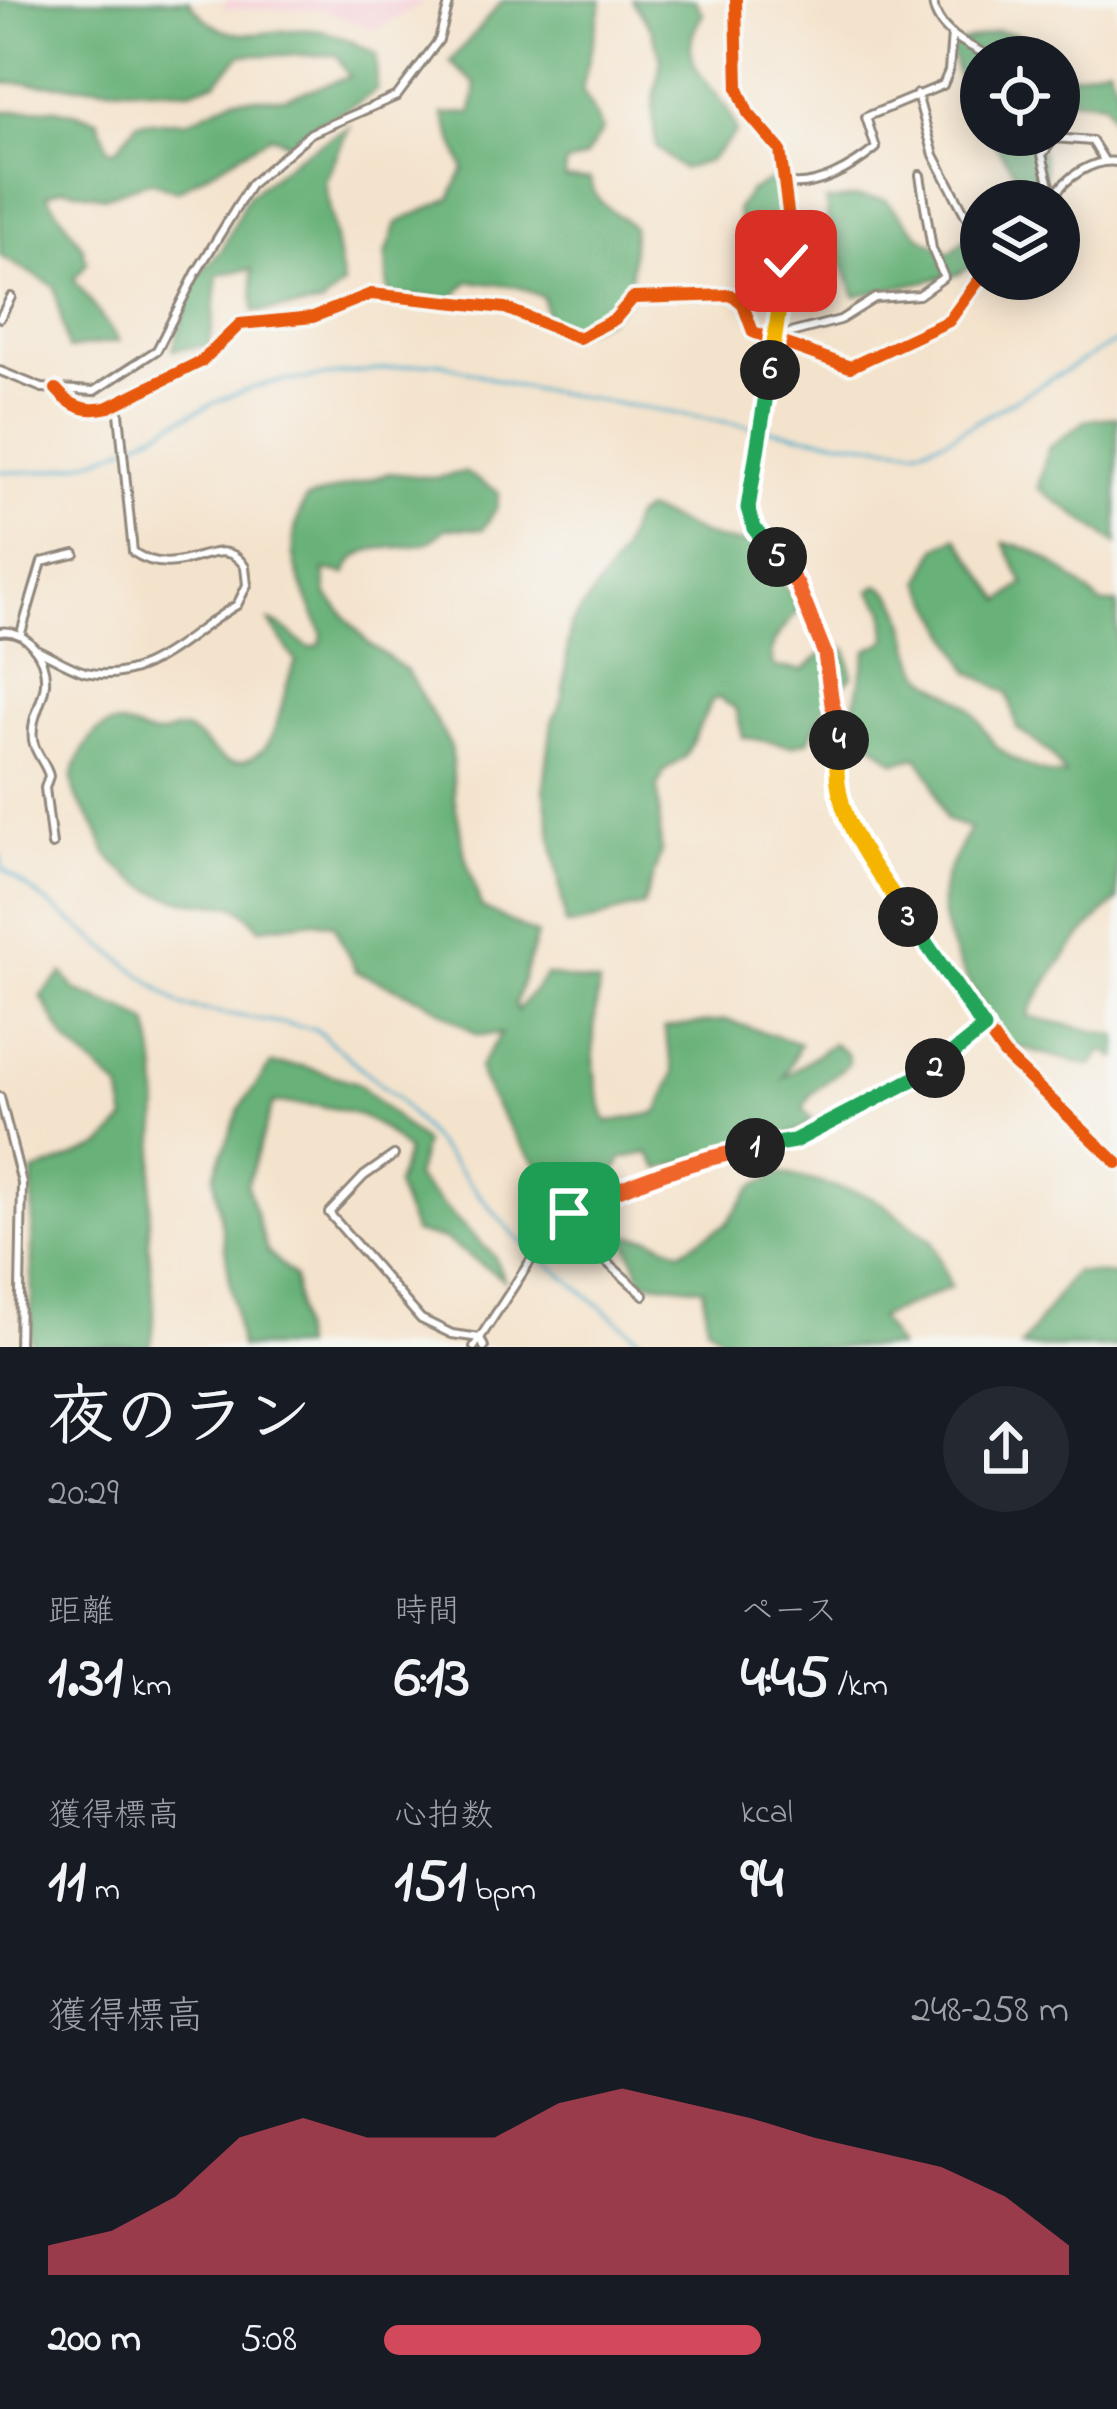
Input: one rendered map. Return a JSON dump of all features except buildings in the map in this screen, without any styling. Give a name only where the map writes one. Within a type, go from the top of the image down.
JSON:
[{"type":"street","points":[[0,371],[42,388],[94,391],[157,350],[206,255],[251,184],[311,133],[397,96],[439,40],[450,0]]},
{"type":"street","points":[[736,0],[738,89],[748,112],[780,150],[790,237],[749,499],[750,518],[792,574],[825,654],[840,726],[836,787],[846,820],[1004,1054],[1117,1163]]},
{"type":"street","points":[[933,0],[935,16],[960,39]]},
{"type":"street","points":[[785,183],[807,185],[876,148],[866,117],[943,85],[952,34]]},
{"type":"street","points":[[917,94],[934,154],[960,203]]},
{"type":"street","points":[[1080,138],[1088,139],[1104,160]]},
{"type":"street","points":[[1066,180],[1104,160],[1117,161]]},
{"type":"street","points":[[775,339],[840,320],[875,298],[920,295],[944,277],[932,249],[920,175]]},
{"type":"street","points":[[56,389],[65,400],[98,410],[202,362],[240,324],[313,317],[371,294],[505,308],[579,338],[615,319],[633,298],[731,295],[743,305],[749,327],[839,366],[858,366],[895,343],[949,321],[964,300]]},
{"type":"street","points":[[0,318],[11,297]]},
{"type":"street","points":[[0,632],[21,633],[34,647],[79,670],[125,672],[157,661],[244,596],[245,567],[232,553],[220,550],[163,565],[133,553],[118,403]]},
{"type":"street","points":[[21,633],[37,568],[47,559],[74,554]]},
{"type":"street","points":[[34,647],[46,686],[36,704],[34,743],[49,776],[45,788],[52,845]]},
{"type":"street","points":[[474,1347],[559,1220],[611,1191],[684,1165],[794,1141],[935,1067],[984,1028]]},
{"type":"street","points":[[0,1097],[22,1183],[19,1347]]},
{"type":"street","points":[[394,1155],[364,1176],[329,1213],[421,1319],[452,1334],[480,1338]]},
{"type":"street","points":[[559,1220],[644,1295]]},
{"type":"street","points":[[480,1338],[484,1347]]},
{"type":"shaded area","points":[[228,0],[422,0],[421,5],[375,30],[323,10],[222,9]]},
{"type":"green space","points":[[0,0],[188,0],[203,17],[231,32],[329,33],[376,54],[377,89],[289,143],[271,136],[177,191],[150,181],[104,197],[63,188],[47,195],[82,246],[87,263],[74,279],[119,341],[68,349],[54,286],[0,256],[0,112],[53,108],[98,119],[108,149],[116,150],[138,122],[188,121],[235,98],[284,98],[349,77],[337,55],[241,55],[216,82],[190,91],[0,82]]},
{"type":"green space","points":[[503,0],[602,0],[582,90],[603,130],[585,157],[565,164],[565,178],[590,179],[601,202],[633,227],[630,296],[608,318],[580,331],[547,319],[543,297],[518,287],[469,281],[453,298],[388,295],[386,255],[397,223],[450,198],[464,169],[443,114],[472,113],[476,84],[450,62]]},
{"type":"green space","points":[[632,0],[695,0],[703,14],[693,34],[694,64],[722,101],[736,133],[709,161],[682,169],[656,147],[653,108],[661,59],[651,28]]},
{"type":"green space","points":[[998,31],[1019,36],[982,36]]},
{"type":"green space","points":[[960,43],[960,84],[950,46]]},
{"type":"green space","points":[[1108,65],[1117,87],[1117,128],[1104,102],[1080,100],[1080,73]]},
{"type":"green space","points":[[349,127],[325,182],[343,285],[321,305],[254,312],[252,269],[218,274],[210,345],[173,350],[192,282],[222,250],[247,197],[297,157]]},
{"type":"green space","points":[[1004,156],[1042,156],[1043,180],[1021,180]]},
{"type":"green space","points":[[778,176],[784,205],[781,258],[752,269],[737,209],[749,192]]},
{"type":"green space","points":[[886,200],[922,238],[950,253],[960,244],[960,273],[855,296],[828,226],[826,201]]},
{"type":"green space","points":[[1117,417],[1117,544],[1038,488],[1048,448],[1087,420]]},
{"type":"green space","points":[[464,472],[499,492],[496,509],[483,529],[446,528],[420,545],[361,554],[346,574],[324,570],[327,595],[368,643],[406,670],[451,747],[465,856],[481,907],[537,935],[515,1004],[517,1011],[546,975],[599,984],[594,1054],[607,1122],[658,1113],[674,1073],[664,1028],[726,1020],[800,1044],[784,1078],[833,1043],[847,1054],[849,1063],[811,1094],[803,1108],[812,1120],[799,1131],[659,1169],[648,1153],[622,1158],[612,1180],[591,1183],[559,1178],[524,1149],[483,1081],[479,1067],[501,1034],[478,1035],[426,1001],[356,971],[333,924],[315,921],[260,928],[234,906],[175,899],[143,885],[108,855],[78,799],[73,775],[79,758],[104,727],[124,726],[155,735],[186,730],[232,762],[262,750],[275,728],[296,662],[269,621],[310,648],[320,645],[322,634],[294,552],[298,518],[306,499],[390,473],[437,478]]},
{"type":"green space","points":[[645,510],[711,537],[753,541],[800,608],[774,642],[774,667],[803,670],[834,644],[847,650],[852,676],[824,707],[808,741],[792,746],[743,737],[736,709],[719,698],[712,700],[685,757],[664,771],[658,787],[661,852],[643,906],[566,925],[544,788],[552,722],[563,698],[570,626],[620,556],[633,519]]},
{"type":"green space","points":[[957,537],[1002,601],[1024,584],[1004,543],[1044,557],[1101,604],[1117,603],[1117,901],[1066,954],[1027,1016],[1117,1036],[1117,1058],[1103,1050],[1092,1066],[1007,1044],[960,966],[944,921],[945,879],[970,828],[946,820],[932,779],[917,757],[895,762],[850,725],[867,650],[887,640],[885,610],[870,591],[877,585],[901,608],[918,666],[929,679],[970,708],[1004,752],[1039,771],[1065,775],[1051,754],[1017,728],[1008,693],[970,672],[921,581],[937,548]]},
{"type":"green space","points":[[63,973],[75,990],[148,1023],[158,1105],[150,1207],[154,1319],[150,1347],[31,1347],[33,1173],[102,1146],[126,1120],[120,1089],[66,1041],[41,996]]},
{"type":"green space","points":[[271,1064],[302,1066],[358,1083],[424,1143],[415,1178],[494,1256],[504,1280],[444,1239],[414,1233],[396,1186],[407,1152],[393,1137],[347,1111],[273,1103],[247,1185],[267,1251],[294,1277],[301,1347],[240,1347],[214,1175],[240,1108]]},
{"type":"green space","points":[[782,1173],[863,1194],[932,1241],[951,1287],[879,1318],[898,1347],[733,1347],[707,1326],[703,1288],[643,1281],[624,1236],[650,1238],[681,1251],[726,1224],[753,1187]]},
{"type":"green space","points":[[1074,1272],[1117,1275],[1117,1347],[1021,1347]]},
{"type":"waterway","points":[[0,471],[39,471],[107,455],[235,394],[270,383],[438,362],[516,386],[819,438],[916,449],[946,439],[1117,341]]},
{"type":"waterway","points":[[0,854],[3,869],[182,1006],[315,1029],[397,1098],[515,1236],[650,1347]]},
{"type":"cycle path","points":[[736,0],[738,89],[748,113],[780,150],[790,227],[749,508],[754,528],[792,574],[825,654],[840,726],[836,787],[846,820],[1004,1054],[1117,1163]]},
{"type":"cycle path","points":[[56,389],[80,407],[109,407],[202,361],[240,324],[313,317],[371,294],[505,308],[579,338],[615,319],[633,298],[731,295],[743,305],[753,332],[850,367],[949,321],[964,300]]},
{"type":"route","points":[[569,1213],[611,1191],[684,1165],[794,1141],[935,1067],[984,1028],[846,820],[836,787],[841,734],[832,704],[829,665],[792,574],[750,518],[749,499],[786,261]]}]
